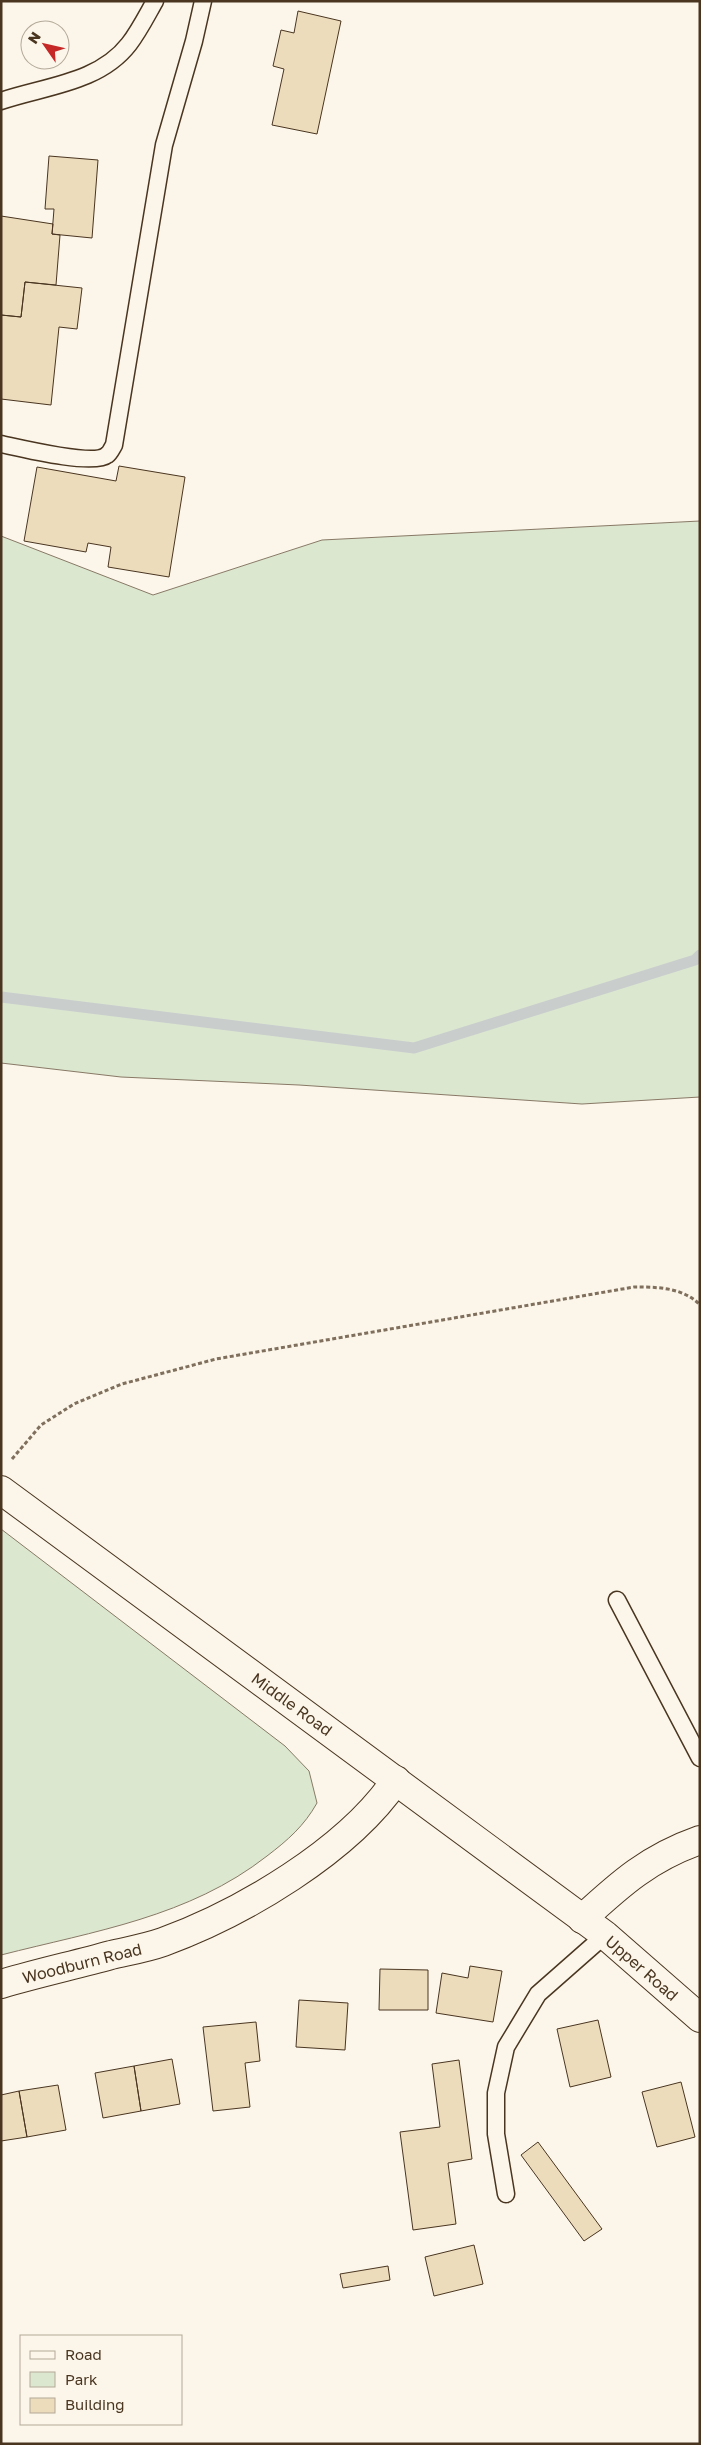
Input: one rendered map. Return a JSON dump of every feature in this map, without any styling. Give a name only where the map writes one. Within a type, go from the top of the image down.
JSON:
[{"type":"main road","name":"Middle Road","points":[[4,1478],[475,1841],[582,1919]]},
{"type":"main road","name":"Woodburn Road","points":[[1,1984],[162,1942],[248,1904],[298,1871],[348,1832],[381,1802],[396,1780]]},
{"type":"main road","points":[[582,1919],[647,1864],[672,1850],[700,1840]]},
{"type":"main road","name":"Upper Road","points":[[582,1919],[605,1935],[700,2018]]},
{"type":"lane","points":[[1,101],[76,80],[106,66],[129,45],[156,1]]},
{"type":"lane","points":[[1,444],[64,456],[95,459],[107,455],[114,445],[164,145],[194,41],[203,1]]},
{"type":"lane","points":[[617,1600],[700,1758]]},
{"type":"lane","points":[[506,2194],[496,2134],[496,2093],[506,2047],[538,1994],[605,1935]]},
{"type":"path","points":[[4,1478],[22,1445],[41,1425],[74,1404],[122,1384],[216,1359],[634,1287],[667,1288],[696,1301],[700,1305]]},
{"type":"green space","points":[[700,521],[700,1097],[582,1104],[299,1085],[121,1077],[1,1063],[1,536],[153,595],[322,540]]},
{"type":"green space","points":[[1,1529],[285,1746],[309,1771],[317,1803],[301,1826],[282,1844],[237,1877],[206,1894],[140,1919],[1,1955]]},
{"type":"building","points":[[298,11],[341,21],[317,134],[272,125],[284,69],[273,66],[281,30],[294,33]]},
{"type":"building","points":[[49,156],[98,160],[92,238],[52,234],[54,209],[45,209]]},
{"type":"building","points":[[1,216],[53,224],[52,234],[60,235],[56,285],[25,282],[21,317],[1,315]]},
{"type":"building","points":[[25,282],[82,288],[77,329],[59,327],[51,405],[1,399],[1,315],[21,317]]},
{"type":"building","points":[[119,466],[185,477],[169,577],[108,567],[111,547],[88,543],[86,552],[24,541],[37,467],[116,481]]},
{"type":"building","points":[[470,1966],[502,1971],[493,2022],[436,2013],[442,1973],[468,1978]]},
{"type":"building","points":[[380,1969],[428,1970],[428,2010],[379,2010]]},
{"type":"building","points":[[299,2000],[348,2003],[345,2050],[296,2047]]},
{"type":"building","points":[[598,2020],[611,2077],[570,2087],[557,2029]]},
{"type":"building","points":[[256,2022],[260,2061],[245,2063],[250,2107],[213,2111],[203,2027]]},
{"type":"building","points":[[172,2059],[180,2104],[141,2111],[134,2066]]},
{"type":"building","points":[[459,2060],[472,2159],[448,2163],[456,2224],[413,2230],[400,2132],[440,2127],[432,2064]]},
{"type":"building","points":[[134,2066],[141,2111],[103,2118],[95,2073]]},
{"type":"building","points":[[681,2082],[695,2137],[657,2147],[642,2092]]},
{"type":"building","points":[[58,2085],[66,2130],[27,2137],[19,2091]]},
{"type":"building","points":[[19,2091],[27,2137],[1,2141],[1,2095]]},
{"type":"building","points":[[538,2142],[602,2229],[584,2241],[521,2155]]},
{"type":"building","points":[[474,2245],[483,2284],[434,2296],[425,2257]]},
{"type":"building","points":[[388,2266],[390,2280],[343,2288],[340,2274]]},
{"type":"waterway","points":[[1,997],[414,1048],[695,960],[700,955]]}]
